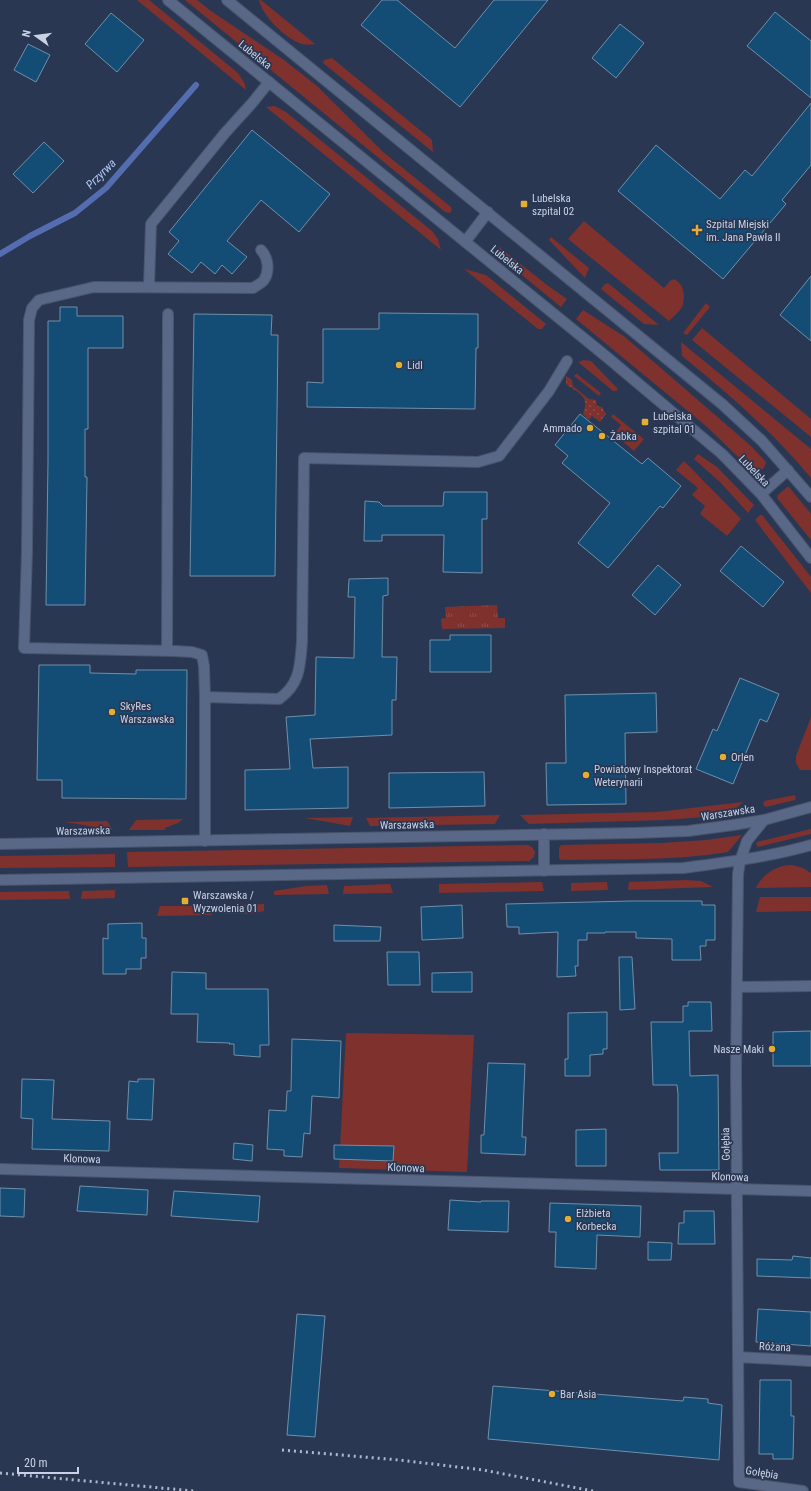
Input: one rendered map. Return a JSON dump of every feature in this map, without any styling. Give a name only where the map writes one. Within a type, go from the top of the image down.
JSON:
[{"type":"street","name":"Lubelska","points":[[168,0],[673,412],[722,454],[761,494],[811,558]]},
{"type":"street","points":[[227,0],[722,404],[762,441],[811,497]]},
{"type":"street","points":[[149,286],[151,224],[225,133],[269,82]]},
{"type":"street","points":[[465,242],[488,212]]},
{"type":"street","points":[[205,841],[205,697],[204,666],[202,655],[192,652],[167,651],[24,648],[27,552],[29,320],[32,308],[39,300],[94,287],[149,286],[253,288],[264,280],[268,267],[266,255],[261,250]]},
{"type":"street","points":[[167,651],[168,314]]},
{"type":"street","points":[[205,697],[278,699],[288,692],[296,680],[300,666],[302,642],[304,458],[478,462],[498,456],[549,391],[567,361]]},
{"type":"street","points":[[761,494],[788,470]]},
{"type":"street","name":"Warszawska","points":[[0,844],[688,831],[764,820],[811,807]]},
{"type":"street","name":"Gołębia","points":[[764,820],[747,841],[740,861],[738,874],[736,1072],[739,1482],[803,1491]]},
{"type":"street","points":[[544,834],[544,870]]},
{"type":"street","points":[[0,880],[684,868],[740,861],[811,845]]},
{"type":"street","points":[[738,987],[811,986]]},
{"type":"street","name":"Klonowa","points":[[0,1169],[811,1192]]},
{"type":"street","name":"Różana","points":[[738,1357],[811,1361]]},
{"type":"green space","points":[[137,0],[149,0],[238,73],[245,84],[246,90]]},
{"type":"green space","points":[[185,0],[197,0],[284,60],[317,86],[382,151],[451,207],[452,210],[450,213],[445,212]]},
{"type":"green space","points":[[259,0],[261,0],[315,44],[302,44],[289,38],[270,20]]},
{"type":"green space","points":[[332,58],[432,140],[433,152],[323,63],[324,60]]},
{"type":"green space","points":[[275,106],[286,112],[432,231],[438,239],[441,250],[266,107]]},
{"type":"green space","points":[[584,221],[664,288],[670,281],[674,279],[677,281],[682,287],[684,295],[682,307],[678,313],[669,321],[568,239]]},
{"type":"green space","points":[[551,237],[589,268],[585,278],[549,240]]},
{"type":"green space","points":[[499,247],[567,299],[561,307],[496,254],[496,250]]},
{"type":"green space","points":[[464,269],[486,275],[546,324],[542,329],[538,329]]},
{"type":"green space","points":[[608,283],[659,325],[644,324],[601,289]]},
{"type":"green space","points":[[706,303],[710,307],[687,335],[683,333]]},
{"type":"green space","points":[[583,310],[625,337],[751,446],[766,462],[765,466],[759,472],[755,473],[706,426],[576,319]]},
{"type":"green space","points":[[702,328],[811,419],[811,437],[692,340]]},
{"type":"green space","points":[[681,342],[811,449],[811,478],[766,429],[682,356]]},
{"type":"green space","points":[[584,360],[591,361],[618,389],[613,391],[578,362]]},
{"type":"green space","points":[[576,374],[601,393],[599,396],[574,376]]},
{"type":"green space","points":[[566,376],[572,380],[573,386],[589,399],[596,400],[597,406],[602,407],[606,414],[600,422],[592,416],[589,420],[583,414],[585,408],[584,398],[566,384]]},
{"type":"green space","points":[[613,414],[644,439],[634,451],[614,434],[621,425],[611,417]]},
{"type":"green space","points":[[698,454],[717,467],[754,505],[748,513],[721,483],[694,459]]},
{"type":"green space","points":[[684,461],[741,519],[727,536],[700,514],[705,506],[692,495],[698,488],[676,470]]},
{"type":"green space","points":[[789,487],[811,514],[811,540],[777,498],[778,495]]},
{"type":"green space","points":[[762,515],[811,577],[811,593],[755,520]]},
{"type":"green space","points":[[497,605],[498,618],[505,618],[505,628],[442,629],[441,619],[446,618],[445,607]]},
{"type":"green space","points":[[811,717],[811,770],[800,770],[796,763],[796,756]]},
{"type":"green space","points":[[795,795],[795,800],[766,807],[763,805],[764,801]]},
{"type":"green space","points":[[743,802],[728,813],[704,817],[665,820],[529,824],[520,815],[657,812]]},
{"type":"green space","points":[[500,815],[495,824],[370,826],[366,818]]},
{"type":"green space","points":[[353,817],[350,826],[305,818]]},
{"type":"green space","points":[[183,819],[178,823],[165,828],[165,830],[129,830],[136,820]]},
{"type":"green space","points":[[107,821],[113,830],[65,822]]},
{"type":"green space","points":[[811,829],[811,834],[758,847],[756,844],[757,842]]},
{"type":"green space","points":[[742,835],[728,852],[707,855],[644,859],[561,860],[559,858],[559,848],[561,845],[661,843],[706,840]]},
{"type":"green space","points":[[528,845],[532,847],[535,852],[534,857],[529,861],[128,867],[127,852]]},
{"type":"green space","points":[[115,854],[115,867],[0,868],[0,856]]},
{"type":"green space","points":[[786,865],[803,868],[811,873],[811,887],[756,887],[771,871]]},
{"type":"green space","points":[[686,880],[701,881],[713,887],[628,890],[629,882]]},
{"type":"green space","points":[[542,882],[544,891],[439,893],[439,884]]},
{"type":"green space","points":[[607,882],[608,890],[571,891],[571,883]]},
{"type":"green space","points":[[390,884],[393,893],[343,894],[344,886]]},
{"type":"green space","points":[[327,885],[329,894],[274,895],[274,891],[306,886]]},
{"type":"green space","points":[[115,890],[115,898],[81,899],[82,891]]},
{"type":"green space","points":[[69,891],[70,899],[0,900],[0,892]]},
{"type":"green space","points":[[760,897],[811,897],[811,911],[756,912]]},
{"type":"green space","points":[[264,904],[264,911],[244,914],[223,914],[223,905]]},
{"type":"green space","points":[[209,905],[212,905],[212,915],[157,916],[160,906],[194,906],[194,912],[209,911]]},
{"type":"green space","points":[[346,1033],[474,1035],[467,1172],[339,1168]]},
{"type":"building","points":[[382,0],[397,0],[455,48],[494,0],[548,0],[460,107],[361,25]]},
{"type":"building","points":[[775,12],[811,41],[811,98],[747,46]]},
{"type":"building","points":[[111,13],[144,40],[117,72],[85,44]]},
{"type":"building","points":[[620,24],[644,43],[616,78],[592,58]]},
{"type":"building","points":[[28,44],[50,55],[36,82],[14,70]]},
{"type":"building","points":[[811,103],[811,165],[782,200],[786,204],[723,279],[618,191],[656,145],[720,199],[745,170],[752,176]]},
{"type":"building","points":[[252,130],[330,194],[299,232],[261,200],[227,241],[247,257],[232,274],[222,265],[215,274],[201,262],[192,273],[168,254],[179,241],[169,232]]},
{"type":"building","points":[[44,142],[64,161],[33,193],[13,174]]},
{"type":"building","points":[[811,276],[811,341],[780,315]]},
{"type":"building","points":[[60,307],[77,307],[77,316],[123,316],[123,348],[88,348],[88,429],[85,429],[85,477],[87,477],[85,605],[46,605],[48,321],[60,321]]},
{"type":"building","name":"Lidl","points":[[379,313],[478,314],[475,409],[307,407],[307,382],[323,383],[323,329],[379,329]]},
{"type":"building","points":[[194,314],[272,315],[271,335],[278,335],[275,576],[190,576]]},
{"type":"building","points":[[580,414],[642,464],[648,458],[681,486],[663,508],[660,506],[608,568],[578,543],[610,503],[562,463],[568,456],[555,445]]},
{"type":"building","points":[[444,492],[487,492],[487,519],[482,519],[482,573],[443,572],[444,535],[382,535],[382,541],[364,541],[365,501],[379,502],[383,506],[443,506]]},
{"type":"building","points":[[741,546],[784,582],[763,607],[720,571]]},
{"type":"building","points":[[658,565],[681,585],[655,615],[632,595]]},
{"type":"building","points":[[388,578],[388,595],[383,596],[382,657],[397,657],[396,700],[392,700],[392,735],[310,739],[313,768],[348,767],[348,808],[245,810],[245,770],[290,769],[286,717],[315,715],[316,657],[354,658],[355,597],[348,597],[349,579]]},
{"type":"building","points":[[450,635],[491,635],[491,672],[430,672],[430,640],[450,640]]},
{"type":"building","name":"SkyRes Warszawska","points":[[39,665],[90,665],[90,673],[136,674],[136,670],[187,670],[186,799],[62,798],[62,780],[37,780]]},
{"type":"building","points":[[740,678],[779,694],[767,722],[760,719],[733,784],[696,769],[713,729],[717,731]]},
{"type":"building","points":[[656,693],[657,732],[625,733],[626,804],[547,805],[546,763],[566,763],[565,695]]},
{"type":"building","points":[[484,772],[485,806],[389,808],[389,773]]},
{"type":"building","points":[[702,901],[702,905],[715,905],[715,940],[706,940],[706,946],[700,946],[701,960],[672,960],[672,939],[636,938],[636,932],[587,933],[587,940],[578,940],[578,966],[575,966],[576,976],[557,977],[558,932],[519,934],[519,927],[507,927],[506,904]]},
{"type":"building","points":[[462,905],[463,938],[422,940],[421,907]]},
{"type":"building","points":[[142,923],[142,938],[146,938],[146,958],[141,958],[141,969],[126,969],[126,974],[103,974],[103,938],[108,939],[108,924]]},
{"type":"building","points":[[334,925],[381,927],[380,941],[334,941]]},
{"type":"building","points":[[387,952],[419,952],[420,985],[388,985]]},
{"type":"building","points":[[619,957],[632,957],[635,1009],[620,1010]]},
{"type":"building","points":[[172,972],[206,973],[206,989],[268,989],[269,1045],[260,1045],[260,1057],[234,1055],[234,1044],[229,1044],[230,1043],[197,1042],[198,1014],[171,1014]]},
{"type":"building","points":[[472,972],[472,992],[432,992],[432,973]]},
{"type":"building","points":[[688,1002],[711,1002],[712,1031],[689,1031],[690,1076],[718,1075],[719,1170],[660,1170],[659,1153],[678,1153],[678,1094],[677,1085],[653,1085],[651,1022],[683,1022],[683,1006],[688,1006]]},
{"type":"building","points":[[607,1012],[607,1049],[603,1049],[603,1054],[590,1055],[590,1076],[565,1076],[565,1059],[568,1059],[568,1013]]},
{"type":"building","points":[[811,1031],[811,1066],[773,1066],[773,1032]]},
{"type":"building","points":[[292,1039],[341,1041],[339,1098],[312,1096],[310,1134],[304,1133],[302,1157],[284,1156],[284,1150],[267,1149],[269,1110],[286,1111],[287,1091],[291,1091]]},
{"type":"building","points":[[488,1063],[525,1064],[522,1137],[526,1137],[525,1155],[481,1153],[481,1135],[484,1135]]},
{"type":"building","points":[[22,1079],[54,1080],[52,1119],[110,1121],[109,1151],[32,1149],[33,1119],[21,1118]]},
{"type":"building","points":[[138,1079],[154,1079],[152,1120],[127,1119],[129,1081],[138,1082]]},
{"type":"building","points":[[606,1129],[606,1166],[576,1166],[576,1130]]},
{"type":"building","points":[[234,1143],[253,1145],[252,1161],[233,1159]]},
{"type":"building","points":[[334,1145],[394,1146],[393,1161],[334,1159]]},
{"type":"building","points":[[80,1186],[148,1190],[147,1215],[77,1211]]},
{"type":"building","points":[[0,1188],[25,1189],[24,1217],[0,1216]]},
{"type":"building","points":[[174,1191],[260,1196],[258,1222],[171,1216]]},
{"type":"building","points":[[450,1200],[481,1202],[509,1201],[508,1232],[448,1230]]},
{"type":"building","points":[[550,1203],[641,1206],[640,1237],[597,1235],[596,1269],[555,1267],[556,1232],[549,1232]]},
{"type":"building","points":[[684,1211],[714,1211],[715,1244],[678,1244],[679,1223],[684,1223]]},
{"type":"building","points":[[648,1242],[672,1243],[671,1260],[648,1260]]},
{"type":"building","points":[[793,1256],[811,1258],[811,1278],[757,1276],[757,1259],[792,1260]]},
{"type":"building","points":[[758,1309],[811,1312],[811,1346],[756,1342]]},
{"type":"building","points":[[297,1314],[325,1316],[315,1437],[287,1435]]},
{"type":"building","points":[[760,1380],[791,1380],[791,1416],[794,1416],[793,1459],[773,1459],[773,1454],[759,1454]]},
{"type":"building","points":[[493,1386],[683,1401],[684,1397],[708,1399],[708,1403],[722,1405],[719,1460],[488,1439]]},
{"type":"waterway","name":"Przyrwa","points":[[0,254],[30,236],[75,213],[106,188],[196,85]]},
{"type":"railway","points":[[282,1450],[399,1460],[483,1470],[593,1491]]},
{"type":"railway","points":[[0,1473],[194,1491]]},
{"type":"place","name":"Lubelska szpital 02","points":[[524,204]]},
{"type":"place","name":"Szpital Miejski im. Jana Pawła II","points":[[697,230]]},
{"type":"place","name":"Lidl","points":[[399,365]]},
{"type":"place","name":"Lubelska szpital 01","points":[[645,422]]},
{"type":"place","name":"Ammado","points":[[590,428]]},
{"type":"place","name":"Żabka","points":[[602,436]]},
{"type":"place","name":"SkyRes Warszawska","points":[[112,712]]},
{"type":"place","name":"Orlen","points":[[723,757]]},
{"type":"place","name":"Powiatowy Inspektorat Weterynarii","points":[[586,775]]},
{"type":"place","name":"Warszawska / Wyzwolenia 01","points":[[185,901]]},
{"type":"place","name":"Nasze Maki","points":[[772,1049]]},
{"type":"place","name":"Elżbieta Korbecka","points":[[568,1219]]},
{"type":"place","name":"Bar Asia","points":[[552,1394]]}]
